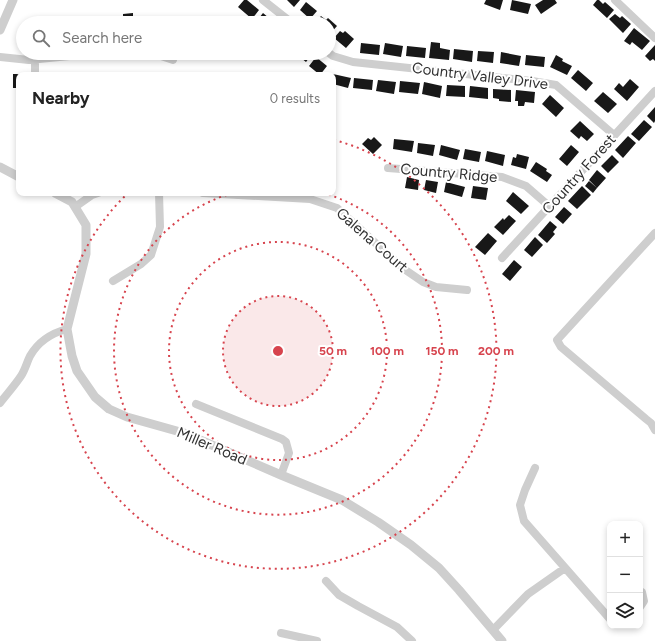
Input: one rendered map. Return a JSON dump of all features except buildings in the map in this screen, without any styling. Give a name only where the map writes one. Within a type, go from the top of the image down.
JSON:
[{"type":"street","points":[[0,30],[14,0]]},
{"type":"street","points":[[263,0],[283,16]]},
{"type":"street","points":[[615,0],[655,38]]},
{"type":"street","points":[[0,57],[16,59]]},
{"type":"street","name":"Country Valley Drive","points":[[336,57],[353,62],[532,81],[556,85],[614,135]]},
{"type":"street","points":[[35,60],[35,72]]},
{"type":"street","name":"Country Forest","points":[[502,258],[655,90]]},
{"type":"street","points":[[0,167],[16,175]]},
{"type":"street","name":"Country Ridge","points":[[388,168],[502,177],[526,186],[549,206]]},
{"type":"street","name":"Miller Road","points":[[61,196],[72,202],[86,225],[86,254],[67,329],[72,356],[77,371],[95,397],[109,409],[127,417],[184,433],[342,500],[378,522],[411,545],[439,568],[460,590],[502,641]]},
{"type":"street","points":[[75,208],[91,196]]},
{"type":"street","points":[[113,281],[141,264],[150,255],[160,227],[159,196]]},
{"type":"street","name":"Galena Court","points":[[256,196],[310,199],[337,208],[404,269],[422,282],[436,287],[467,290]]},
{"type":"street","points":[[654,424],[561,347],[557,340],[655,233]]},
{"type":"street","points":[[0,403],[22,375],[30,355],[41,342],[60,331],[67,329]]},
{"type":"street","points":[[196,404],[286,442],[289,453],[281,475]]},
{"type":"street","points":[[535,468],[520,505],[524,521],[607,613]]},
{"type":"street","points":[[493,630],[528,594],[565,568]]},
{"type":"street","points":[[326,581],[339,595],[397,627],[412,641]]},
{"type":"street","points":[[281,633],[317,641]]}]
